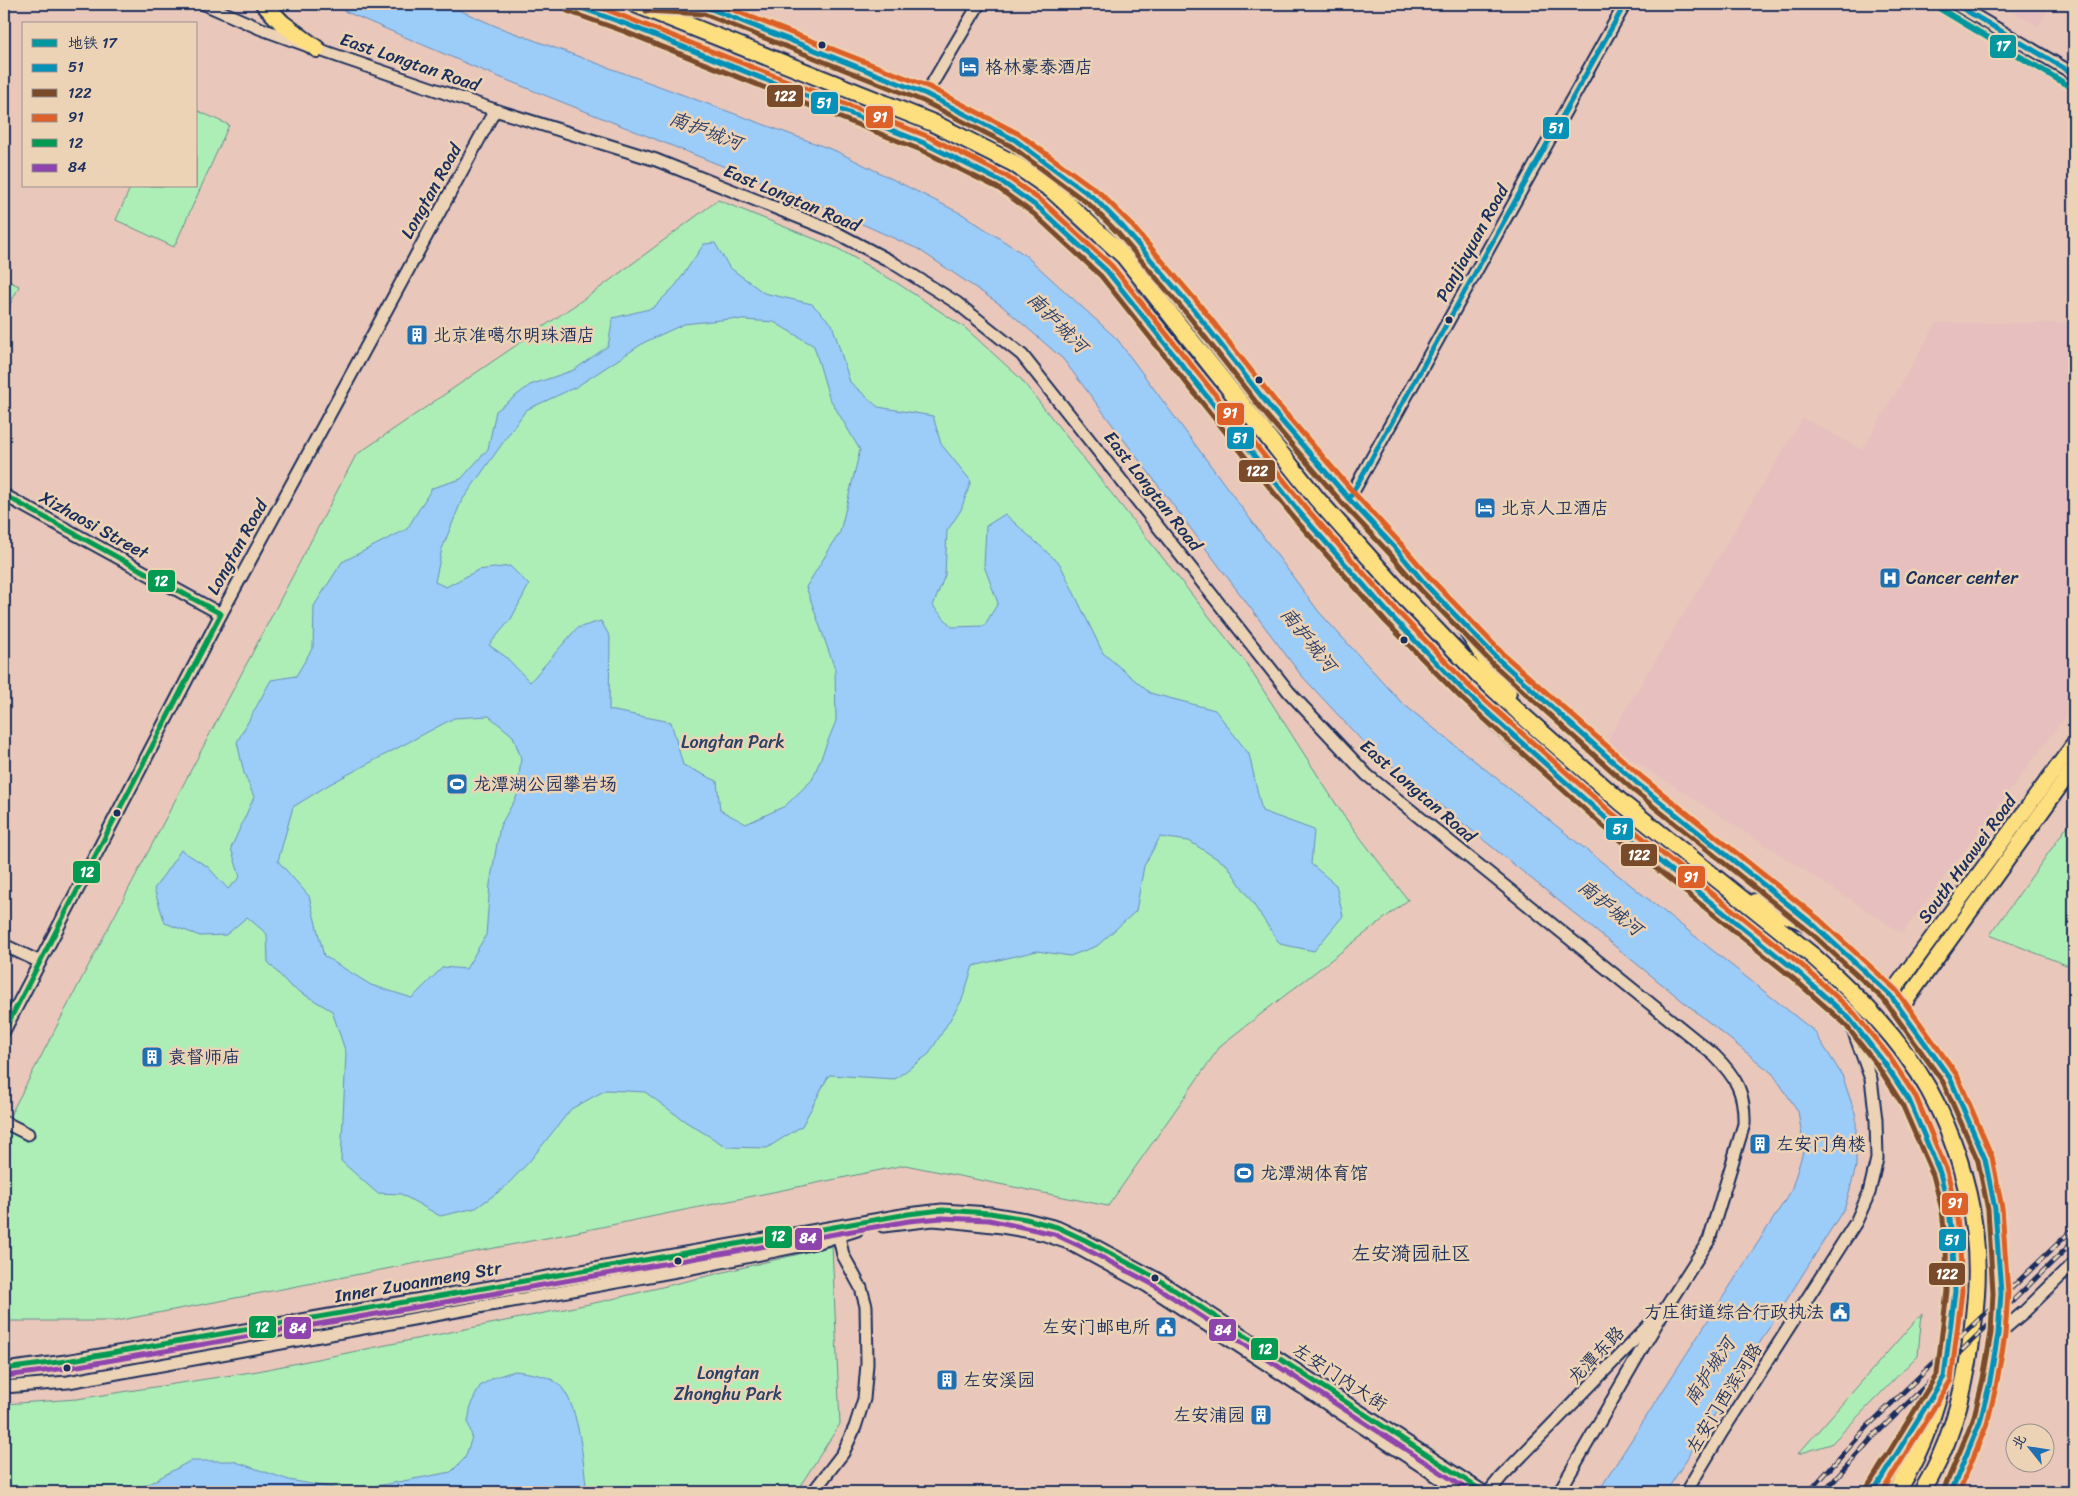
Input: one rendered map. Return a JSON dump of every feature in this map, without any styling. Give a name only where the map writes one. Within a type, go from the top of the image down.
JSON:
[{"type":"highway","points":[[264,4],[282,23],[317,49]]},
{"type":"highway","points":[[570,4],[644,31],[924,143],[1002,182],[1039,208],[1108,271],[1300,513],[1391,616],[1459,686],[1514,738],[1608,820],[1799,973],[1849,1018],[1883,1061],[1910,1100],[1940,1173],[1950,1225],[1955,1292],[1944,1377],[1936,1410],[1924,1441],[1910,1471],[1897,1492]]},
{"type":"highway","points":[[635,4],[933,123],[1013,163],[1052,190],[1124,256],[1317,499],[1408,601],[1481,676],[1522,716],[1622,802],[1813,956],[1868,1009],[1900,1048],[1929,1090],[1946,1127],[1961,1167],[1970,1205],[1975,1246],[1977,1292],[1966,1381],[1944,1450],[1922,1492]]},
{"type":"highway","points":[[646,4],[702,5]]},
{"type":"highway","points":[[1462,622],[1522,716]]},
{"type":"highway","points":[[1739,896],[1815,926]]},
{"type":"highway","points":[[1873,1492],[1944,1377]]},
{"type":"main road","name":"South Huawei Road","points":[[1890,995],[2074,744]]},
{"type":"main road","points":[[1901,1008],[2074,767]]},
{"type":"street","name":"East Longtan Road","points":[[204,4],[259,28],[317,49],[495,110],[656,160],[834,231],[890,261],[957,303],[1022,355],[1289,692],[1367,775],[1720,1060],[1730,1071],[1741,1090],[1744,1124],[1709,1240],[1665,1309]]},
{"type":"street","points":[[926,94],[980,4]]},
{"type":"street","name":"Panjiayuan Road","points":[[1349,499],[1625,4]]},
{"type":"street","points":[[1955,4],[2074,74]]},
{"type":"street","points":[[702,5],[926,94],[1015,140],[1094,199],[1123,227],[1193,309],[1273,411],[1349,499],[1462,622],[1539,698],[1638,784],[1815,926],[1890,995],[1901,1008],[1950,1078],[1985,1159],[1994,1201],[1999,1245],[2001,1293],[1998,1334],[1989,1386],[1980,1422],[1951,1492]]},
{"type":"street","name":"Longtan Road","points":[[4,1031],[220,614],[495,110]]},
{"type":"street","name":"Xizhaosi Street","points":[[4,495],[220,614]]},
{"type":"street","points":[[4,945],[40,962]]},
{"type":"street","name":"左安门西滨河路","points":[[1686,1492],[1722,1432],[1856,1222],[1869,1192],[1876,1159],[1876,1120],[1871,1079],[1849,1018]]},
{"type":"street","points":[[4,1122],[28,1134]]},
{"type":"street","name":"左安门内大街","points":[[4,1387],[68,1382],[682,1270],[819,1242],[838,1231],[942,1210],[990,1213],[1057,1227],[1156,1278],[1484,1492]]},
{"type":"street","name":"左安门内大街","points":[[838,1231],[933,1220],[1002,1227],[1042,1234],[1068,1243],[1147,1286],[1462,1492]]},
{"type":"street","points":[[813,1492],[843,1453],[864,1399],[867,1364],[866,1306],[861,1288],[843,1256],[838,1231]]},
{"type":"street","name":"Inner Zuoanmeng Str","points":[[4,1369],[76,1359],[838,1231]]},
{"type":"street","points":[[1998,1334],[2025,1312],[2074,1263]]},
{"type":"street","name":"龙潭东路","points":[[1489,1492],[1501,1477],[1665,1309]]},
{"type":"street","name":"龙潭东路","points":[[1559,1492],[1665,1309]]},
{"type":"street","points":[[1958,1478],[1958,1492]]},
{"type":"shaded area","points":[[1999,4],[2051,4],[2038,26]]},
{"type":"shaded area","name":"Cancer center","points":[[1937,323],[2074,323],[2074,705],[1902,933],[1606,742],[1803,418],[1862,450]]},
{"type":"green space","points":[[198,111],[229,125],[174,247],[116,220],[130,188],[198,188]]},
{"type":"green space","name":"Longtan Park","points":[[718,200],[837,248],[897,283],[964,327],[1020,378],[1246,663],[1343,815],[1408,900],[1221,1045],[1108,1206],[905,1165],[567,1234],[116,1321],[4,1321],[4,1127],[356,455],[597,290]]},
{"type":"green space","points":[[4,279],[19,286],[4,317]]},
{"type":"green space","points":[[2074,817],[2074,968],[1990,935]]},
{"type":"green space","name":"Longtan Zhonghu Park","points":[[832,1246],[840,1424],[796,1492],[4,1492],[4,1404],[77,1399],[258,1371],[604,1301]]},
{"type":"green space","points":[[1922,1313],[1918,1355],[1831,1444],[1798,1454]]},
{"type":"water","name":"南护城河","points":[[328,4],[445,4],[498,27],[836,151],[962,214],[1025,255],[1117,339],[1319,612],[1402,703],[1814,1031],[1842,1075],[1856,1116],[1856,1167],[1845,1207],[1666,1492],[1598,1492],[1791,1191],[1804,1149],[1798,1111],[1773,1074],[1366,745],[1301,675],[1063,359],[1001,305],[918,249],[813,202],[484,71]]},
{"type":"water","points":[[715,243],[729,267],[764,293],[812,304],[832,324],[850,382],[878,407],[933,416],[941,444],[971,481],[961,510],[947,531],[945,575],[933,606],[952,627],[984,626],[998,603],[984,566],[986,526],[1005,514],[1060,564],[1103,653],[1150,693],[1215,710],[1249,754],[1262,811],[1314,830],[1311,864],[1336,885],[1343,916],[1314,951],[1280,944],[1227,865],[1189,841],[1160,837],[1144,866],[1136,911],[1097,946],[1070,956],[1037,951],[973,966],[962,1000],[929,1054],[895,1079],[829,1075],[802,1126],[767,1148],[727,1147],[686,1122],[645,1092],[606,1090],[571,1109],[529,1162],[504,1188],[476,1208],[440,1216],[401,1194],[377,1193],[341,1161],[346,1053],[332,1011],[290,986],[268,962],[267,934],[247,917],[226,935],[200,936],[165,923],[154,889],[181,850],[208,867],[228,889],[240,877],[231,848],[254,797],[244,773],[237,742],[271,680],[296,676],[313,647],[314,606],[342,562],[407,529],[432,488],[461,479],[488,449],[496,411],[530,385],[574,370],[608,346],[613,318],[653,308],[676,285],[704,244]],"holes":[[[730,319],[774,322],[814,346],[829,397],[860,450],[840,532],[806,587],[835,669],[836,721],[812,780],[785,806],[746,824],[720,810],[717,781],[683,765],[671,722],[609,710],[610,637],[601,621],[577,628],[530,682],[506,657],[489,645],[511,619],[529,585],[510,566],[478,570],[446,587],[435,582],[442,549],[461,502],[526,410],[576,387],[645,342],[684,324]],[[489,716],[513,736],[521,758],[517,796],[500,826],[490,884],[486,935],[466,969],[443,967],[412,998],[371,985],[324,956],[309,896],[278,861],[293,807],[330,784],[454,718]]]},
{"type":"water","points":[[515,1371],[548,1378],[562,1388],[575,1414],[582,1448],[587,1492],[134,1492],[190,1461],[233,1461],[289,1480],[350,1491],[451,1472],[465,1458],[472,1437],[468,1422],[471,1404],[480,1386],[495,1377]]},
{"type":"railway","points":[[1809,1492],[1869,1425],[2074,1228]]},
{"type":"railway","points":[[1824,1492],[1871,1439],[2074,1241]]},
{"type":"metro line","name":"17","points":[[1932,4],[2074,89]]},
{"type":"transit line","name":"51","points":[[570,4],[626,24],[924,143],[1002,182],[1039,208],[1107,271],[1300,513],[1391,616],[1465,692],[1608,820],[1799,973],[1849,1018],[1883,1061],[1909,1100],[1940,1173],[1949,1209],[1953,1248],[1955,1291],[1944,1377],[1873,1492]]},
{"type":"transit line","name":"91","points":[[592,4],[927,136],[1006,176],[1043,202],[1112,266],[1306,508],[1397,611],[1470,687],[1613,814],[1804,967],[1854,1013],[1889,1056],[1916,1097],[1947,1171],[1956,1208],[1960,1248],[1962,1291],[1951,1380],[1882,1492]]},
{"type":"transit line","name":"51","points":[[646,4],[706,7],[926,94],[1015,140],[1095,199],[1123,227],[1193,309],[1273,411],[1349,499],[1396,549],[1426,585],[1498,659],[1638,784],[1815,926],[1890,995],[1950,1078],[1985,1159],[1995,1209],[2001,1293],[1998,1334],[1989,1386],[1980,1422],[1951,1492]]},
{"type":"transit line","name":"91","points":[[718,4],[929,87],[1019,134],[1100,193],[1129,222],[1199,304],[1279,406],[1355,494],[1432,580],[1503,654],[1643,778],[1820,920],[1896,990],[1957,1075],[1992,1157],[2002,1208],[2008,1293],[2005,1335],[1987,1424],[1959,1492]]},
{"type":"transit line","name":"51","points":[[1349,499],[1625,4]]},
{"type":"transit line","name":"51","points":[[1955,4],[2074,74]]},
{"type":"transit line","name":"122","points":[[567,11],[623,31],[921,150],[998,188],[1034,214],[1101,276],[1294,518],[1385,621],[1460,697],[1603,826],[1794,979],[1844,1023],[1877,1065],[1902,1104],[1933,1175],[1942,1210],[1946,1249],[1947,1291],[1937,1374],[1867,1488]]},
{"type":"transit line","name":"122","points":[[646,11],[704,14],[923,101],[1011,146],[1090,205],[1117,232],[1187,314],[1267,416],[1343,504],[1421,590],[1493,664],[1633,790],[1810,932],[1884,1000],[1943,1082],[1978,1161],[1988,1210],[1993,1293],[1991,1333],[1982,1384],[1973,1420],[1944,1489]]},
{"type":"transit line","name":"12","points":[[4,495],[221,614],[4,1031]]},
{"type":"transit line","name":"12","points":[[4,1369],[66,1361],[908,1214],[942,1210],[990,1213],[1057,1227],[1156,1278],[1484,1492]]},
{"type":"transit line","name":"84","points":[[5,1376],[67,1368],[909,1221],[942,1218],[989,1220],[1054,1234],[1152,1284],[1471,1492]]},
{"type":"place","name":"格林豪泰酒店","points":[[969,67]]},
{"type":"place","name":"北京准噶尔明珠酒店","points":[[417,335]]},
{"type":"place","name":"北京人卫酒店","points":[[1485,508]]},
{"type":"place","name":"Cancer center","points":[[1890,578]]},
{"type":"place","name":"龙潭湖公园攀岩场","points":[[457,784]]},
{"type":"place","name":"袁督师庙","points":[[152,1057]]},
{"type":"place","name":"左安门角楼","points":[[1760,1144]]},
{"type":"place","name":"龙潭湖体育馆","points":[[1244,1173]]},
{"type":"place","name":"方庄街道综合行政执法","points":[[1840,1312]]},
{"type":"place","name":"左安门邮电所","points":[[1166,1327]]},
{"type":"place","name":"左安溪园","points":[[947,1380]]},
{"type":"place","name":"左安浦园","points":[[1261,1415]]},
{"type":"district","name":"左安漪园社区","points":[[1411,1253]]}]
